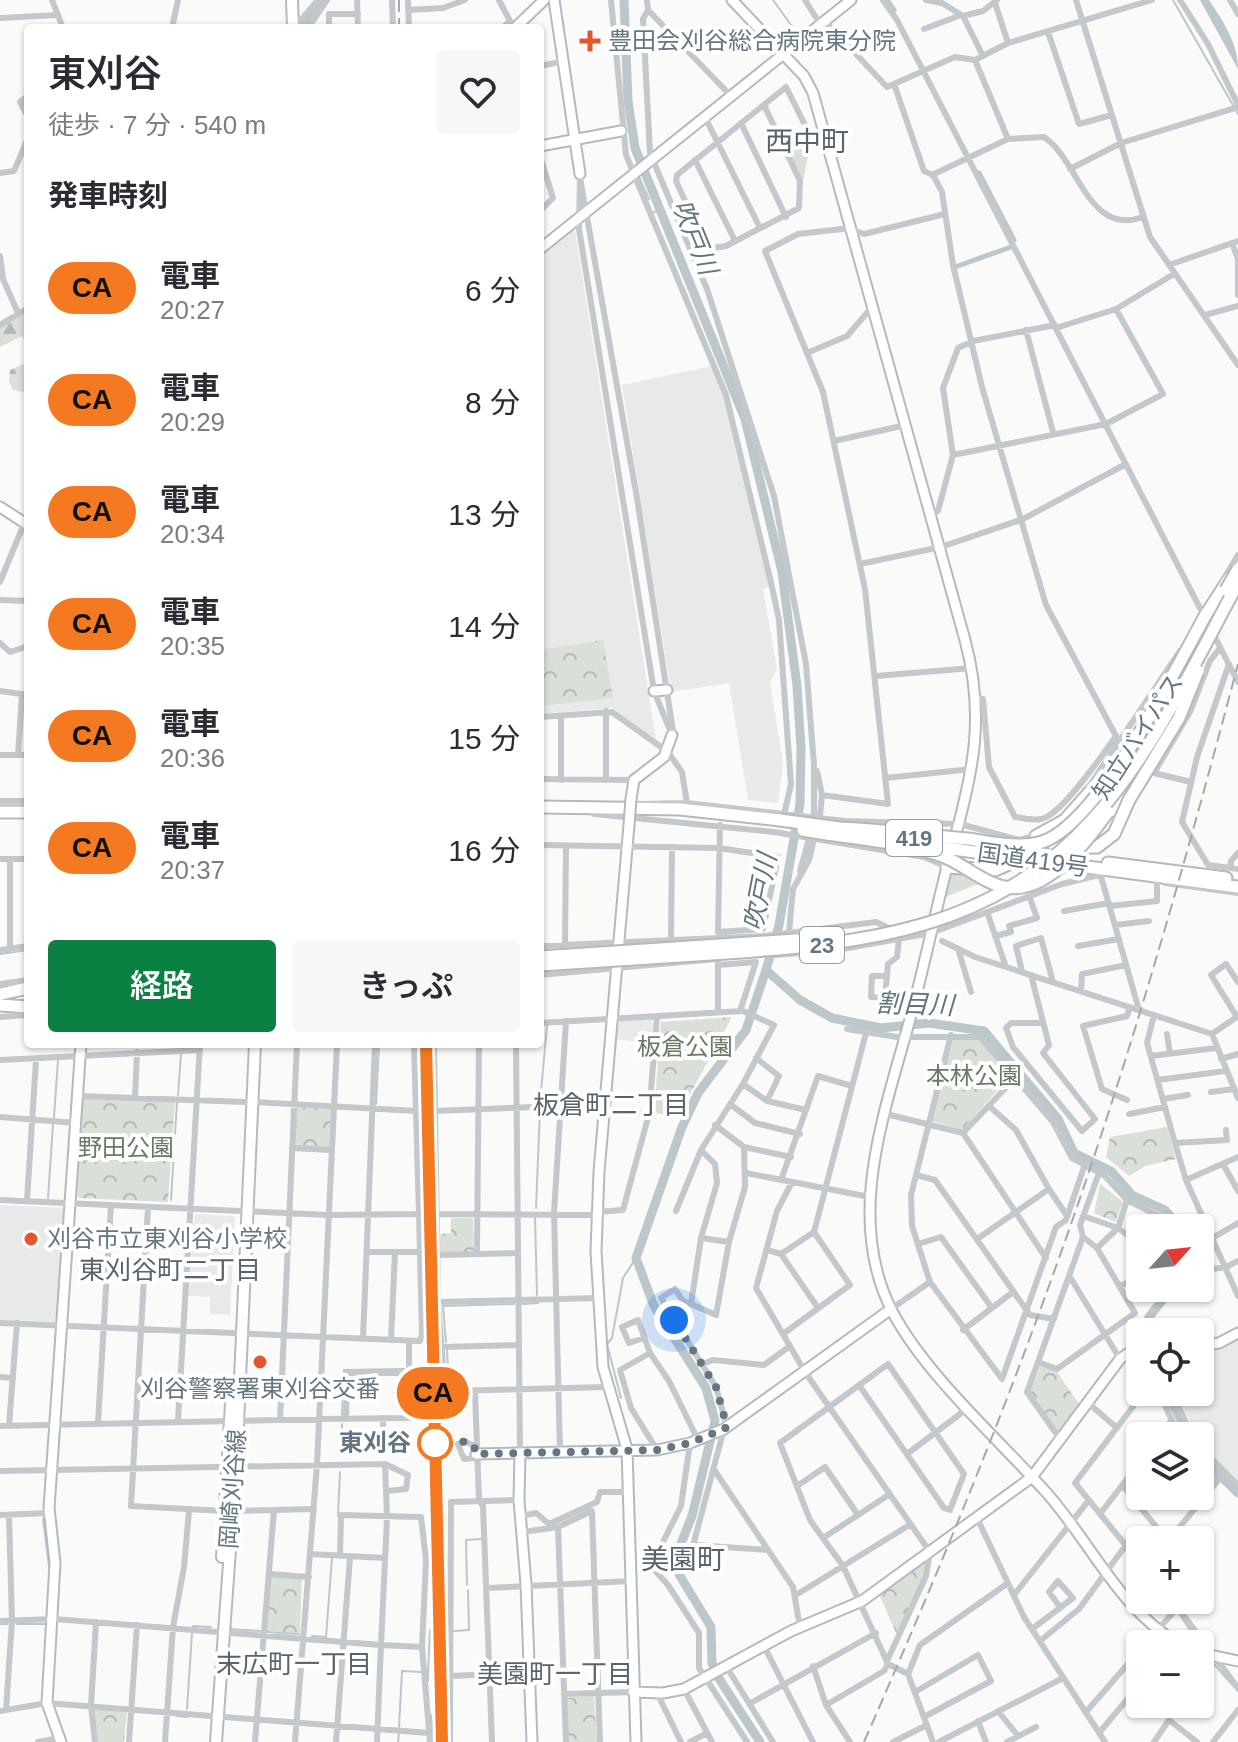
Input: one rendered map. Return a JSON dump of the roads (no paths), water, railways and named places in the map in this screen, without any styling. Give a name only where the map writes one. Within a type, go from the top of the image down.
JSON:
[{"type":"highway","points":[[840,828],[1010,843],[1042,842],[1063,828],[1116,768],[1238,567]]},
{"type":"highway","name":"知立バイパス","points":[[544,957],[865,933],[941,914],[1000,885],[1071,831],[1117,777],[1145,736],[1238,567]]},
{"type":"highway","points":[[947,867],[995,870],[1046,848],[1097,847],[1114,834],[1129,800],[1179,718],[1238,586]]},
{"type":"highway","name":"知立バイパス","points":[[544,965],[865,941],[941,921],[1006,890],[1076,836],[1125,780],[1154,735],[1238,586]]},
{"type":"highway","points":[[808,838],[937,854],[1003,888],[1028,888],[1055,871],[1098,826],[1141,769],[1198,671]]},
{"type":"highway","points":[[1036,836],[1065,820],[1103,777],[1173,674]]},
{"type":"highway","points":[[0,803],[24,803]]},
{"type":"highway","name":"国道419号","points":[[544,807],[680,809],[781,824],[808,838],[1163,869],[1236,880]]},
{"type":"highway","name":"国道419号","points":[[544,813],[683,816],[840,828],[1045,858],[1236,880]]},
{"type":"highway","points":[[0,815],[24,815]]},
{"type":"highway","points":[[0,995],[24,991]]},
{"type":"highway","points":[[0,1005],[24,1004]]},
{"type":"main road","points":[[292,0],[293,24]]},
{"type":"main road","name":"岡崎刈谷線","points":[[209,1742],[214,1716],[232,1468],[248,1048]]},
{"type":"main road","name":"岡崎刈谷線","points":[[248,1102],[255,1048]]},
{"type":"main road","name":"岡崎刈谷線","points":[[214,1716],[216,1742]]},
{"type":"street","points":[[52,0],[61,24]]},
{"type":"street","points":[[173,24],[178,0]]},
{"type":"street","points":[[297,24],[318,0]]},
{"type":"street","points":[[311,24],[327,0]]},
{"type":"street","points":[[357,0],[358,24]]},
{"type":"street","points":[[392,0],[393,24]]},
{"type":"street","points":[[408,0],[409,24]]},
{"type":"street","points":[[408,10],[443,8],[465,0]]},
{"type":"street","points":[[499,0],[510,21],[507,24]]},
{"type":"street","points":[[519,24],[544,0]]},
{"type":"street","points":[[554,0],[577,138],[580,174],[578,218],[623,500],[654,691],[672,735]]},
{"type":"street","points":[[611,0],[621,131],[633,175],[726,395],[741,446],[779,620],[791,784],[781,824]]},
{"type":"street","points":[[647,0],[648,10],[643,19],[647,138],[652,159],[707,289],[774,496],[806,664],[815,817]]},
{"type":"street","points":[[732,0],[804,76],[822,124],[941,547],[977,698],[972,769],[886,1114],[870,1197],[872,1247],[891,1309],[924,1359],[1072,1524],[1128,1603],[1157,1630],[1172,1614]]},
{"type":"street","points":[[805,0],[887,87],[955,57],[975,60],[1008,43],[1152,0]]},
{"type":"street","points":[[544,246],[851,0]]},
{"type":"street","points":[[883,0],[968,157],[1238,682]]},
{"type":"street","points":[[926,0],[942,3],[962,16],[982,54]]},
{"type":"street","points":[[1076,0],[1150,237],[1238,365]]},
{"type":"street","points":[[1070,169],[1121,143],[1238,106],[1208,44],[1180,0]]},
{"type":"street","points":[[1230,0],[1238,14]]},
{"type":"street","points":[[924,29],[996,2],[1008,43]]},
{"type":"street","points":[[648,10],[731,96]]},
{"type":"street","points":[[329,24],[329,14],[358,14]]},
{"type":"street","points":[[0,18],[58,15]]},
{"type":"street","points":[[1048,32],[1079,124],[1112,115]]},
{"type":"street","points":[[975,60],[1008,139]]},
{"type":"street","points":[[544,65],[565,61]]},
{"type":"street","points":[[894,84],[924,171],[932,175],[942,192],[957,285],[998,445],[1023,519],[1046,605],[1116,736],[1087,776],[1078,783],[1073,794],[1042,820],[1015,817],[989,767],[983,699],[977,698]]},
{"type":"street","points":[[764,105],[800,181],[798,211],[735,241],[707,249],[676,181],[677,175],[786,87],[808,131]]},
{"type":"street","points":[[705,117],[760,228]]},
{"type":"street","points":[[741,123],[786,217]]},
{"type":"street","points":[[783,144],[822,124]]},
{"type":"street","points":[[544,145],[621,131]]},
{"type":"street","points":[[932,175],[1008,139],[1044,137],[1103,213],[1131,221],[1143,217]]},
{"type":"street","points":[[0,173],[14,171],[24,150]]},
{"type":"street","points":[[695,160],[735,241]]},
{"type":"street","points":[[19,165],[24,169]]},
{"type":"street","points":[[544,169],[553,197],[544,207]]},
{"type":"street","points":[[544,779],[634,780],[668,752],[672,735],[637,498],[580,174]]},
{"type":"street","points":[[822,795],[888,804],[876,676],[860,564],[834,441],[823,392],[765,251],[798,234],[852,229],[864,234],[945,214]]},
{"type":"street","points":[[1169,265],[1235,242],[1238,295]]},
{"type":"street","points":[[0,256],[3,279],[18,313]]},
{"type":"street","points":[[931,514],[938,511],[953,455],[943,388],[958,348],[973,341],[1055,326],[1116,309],[1174,274]]},
{"type":"street","points":[[807,353],[847,336],[873,306]]},
{"type":"street","points":[[1205,315],[1238,306]]},
{"type":"street","points":[[953,455],[1053,432],[1106,424],[1163,394],[1116,309]]},
{"type":"street","points":[[0,325],[24,310]]},
{"type":"street","points":[[1026,330],[1053,432]]},
{"type":"street","points":[[834,441],[906,425]]},
{"type":"street","points":[[860,564],[941,547],[1023,519],[1126,464]]},
{"type":"street","points":[[623,500],[637,498]]},
{"type":"street","points":[[0,507],[24,519]]},
{"type":"street","points":[[0,582],[24,525]]},
{"type":"street","points":[[594,814],[625,820],[682,820],[720,825],[781,824],[815,817],[960,824],[1019,840],[1036,836],[1082,795],[1118,746],[1238,555]]},
{"type":"street","points":[[0,600],[24,601]]},
{"type":"street","points":[[0,643],[10,652],[24,647]]},
{"type":"street","points":[[1154,773],[1190,712],[1210,661],[1220,648]]},
{"type":"street","points":[[1229,664],[1191,782],[1182,822],[1208,865],[1236,880]]},
{"type":"street","points":[[876,676],[972,668]]},
{"type":"street","points":[[654,691],[667,690]]},
{"type":"street","points":[[0,691],[24,694]]},
{"type":"street","points":[[18,755],[24,703]]},
{"type":"street","points":[[544,717],[606,711],[668,752],[682,772],[687,803]]},
{"type":"street","points":[[606,711],[606,780]]},
{"type":"street","points":[[561,716],[561,780]]},
{"type":"street","points":[[1118,746],[1154,773],[1191,782]]},
{"type":"street","points":[[0,755],[24,755]]},
{"type":"street","points":[[814,765],[822,795],[815,817]]},
{"type":"street","points":[[885,778],[972,769]]},
{"type":"street","points":[[634,780],[596,1213],[607,1387],[627,1449],[636,1742]]},
{"type":"street","points":[[1078,783],[1082,795]]},
{"type":"street","points":[[612,808],[687,803],[781,824]]},
{"type":"street","points":[[718,1012],[720,825]]},
{"type":"street","points":[[788,933],[793,889],[808,838],[924,857],[947,867]]},
{"type":"street","points":[[544,845],[719,848],[778,857],[763,929],[718,935],[544,946]]},
{"type":"street","points":[[565,945],[566,846]]},
{"type":"street","points":[[671,938],[672,847]]},
{"type":"street","points":[[1236,880],[1233,856],[1238,853]]},
{"type":"street","points":[[0,859],[24,859]]},
{"type":"street","points":[[10,859],[10,949]]},
{"type":"street","points":[[544,975],[718,962],[899,939],[931,933],[1100,873],[1157,882],[1236,880]]},
{"type":"street","points":[[1100,873],[1139,1010]]},
{"type":"street","points":[[1064,911],[1157,901],[1157,882]]},
{"type":"street","points":[[995,936],[1011,932],[1009,926],[1037,918],[1030,898]]},
{"type":"street","points":[[987,912],[1006,967]]},
{"type":"street","points":[[1115,925],[1149,921]]},
{"type":"street","points":[[718,935],[764,936],[876,922],[909,937]]},
{"type":"street","points":[[1022,971],[1016,946],[1041,938],[1053,982]]},
{"type":"street","points":[[887,976],[888,964],[897,957],[899,939]]},
{"type":"street","points":[[1078,946],[1119,939]]},
{"type":"street","points":[[942,941],[959,952],[1212,1034]]},
{"type":"street","points":[[0,950],[24,947]]},
{"type":"street","points":[[959,952],[971,992]]},
{"type":"street","points":[[718,962],[756,962],[742,1011]]},
{"type":"street","points":[[1212,1034],[1238,1017],[1211,975],[1226,964],[1238,982]]},
{"type":"street","points":[[1081,991],[1082,974],[1126,965]]},
{"type":"street","points":[[1031,975],[1049,1045],[1043,1053],[1095,1119],[1082,1131],[1013,1047],[1006,1028],[1011,1023],[1042,1023]]},
{"type":"street","points":[[0,984],[24,981]]},
{"type":"street","points":[[1127,1100],[1102,1089],[1083,1026],[1127,1016],[1130,1007]]},
{"type":"street","points":[[544,1023],[742,1011],[774,1025],[743,1084],[701,1150],[676,1211]]},
{"type":"street","points":[[0,1017],[24,1015]]},
{"type":"street","points":[[1154,1015],[1148,1036],[1151,1056],[1186,1180],[1203,1214]]},
{"type":"street","points":[[0,1200],[328,1215],[596,1213],[623,1210],[649,1114],[657,1016]]},
{"type":"street","points":[[560,1452],[554,1213],[566,1021]]},
{"type":"street","points":[[847,1029],[866,1033],[951,1035],[985,1041],[1053,1122],[1072,1158],[1099,1173],[1127,1200],[1155,1214]]},
{"type":"street","points":[[781,1254],[814,1232],[866,1033]]},
{"type":"street","points":[[1167,1034],[1170,1054]]},
{"type":"street","points":[[1212,1034],[1225,1071],[1237,1093]]},
{"type":"street","points":[[951,1035],[911,1195],[912,1226],[930,1282],[1002,1379],[1056,1227],[1068,1216],[1084,1167]]},
{"type":"street","points":[[38,1742],[60,1740],[47,1703],[55,1563],[50,1513],[51,1469],[81,1048]]},
{"type":"street","points":[[0,1060],[187,1048]]},
{"type":"street","points":[[178,1421],[200,1048]]},
{"type":"street","points":[[280,1420],[297,1048]]},
{"type":"street","points":[[295,1742],[317,1464],[337,1048]]},
{"type":"street","points":[[363,1339],[375,1048]]},
{"type":"street","points":[[0,1323],[420,1341],[414,1048]]},
{"type":"street","points":[[434,1048],[438,1302],[445,1391],[607,1387]]},
{"type":"street","points":[[477,1254],[479,1048]]},
{"type":"street","points":[[516,1048],[519,1500],[526,1584],[532,1742]]},
{"type":"street","points":[[1151,1056],[1216,1048]]},
{"type":"street","points":[[135,1098],[137,1052]]},
{"type":"street","points":[[1221,1059],[1238,1054]]},
{"type":"street","points":[[756,1058],[779,1076],[767,1101]]},
{"type":"street","points":[[27,1201],[36,1060]]},
{"type":"street","points":[[1158,1080],[1225,1071]]},
{"type":"street","points":[[1044,1084],[1058,1073]]},
{"type":"street","points":[[781,1180],[800,1134],[818,1076],[852,1086]]},
{"type":"street","points":[[963,1133],[1015,1078]]},
{"type":"street","points":[[743,1084],[767,1101],[806,1110]]},
{"type":"street","points":[[1211,1092],[1237,1093]]},
{"type":"street","points":[[1163,1099],[1188,1095]]},
{"type":"street","points":[[79,1096],[417,1111]]},
{"type":"street","points":[[730,1104],[755,1123],[800,1134]]},
{"type":"street","points":[[434,1111],[560,1106],[649,1114]]},
{"type":"street","points":[[989,1106],[1016,1130],[1068,1216]]},
{"type":"street","points":[[1129,1114],[1165,1107]]},
{"type":"street","points":[[886,1114],[963,1133],[1046,1258]]},
{"type":"street","points":[[0,1117],[76,1123]]},
{"type":"street","points":[[715,1125],[744,1147],[791,1157]]},
{"type":"street","points":[[1175,1143],[1227,1140],[1226,1130]]},
{"type":"street","points":[[744,1147],[746,1173],[716,1315],[683,1301],[675,1289],[661,1298],[716,1387],[725,1428],[696,1545],[768,1550]]},
{"type":"street","points":[[292,1148],[331,1150]]},
{"type":"street","points":[[691,1304],[701,1238],[717,1183],[715,1164],[701,1150]]},
{"type":"street","points":[[1186,1180],[1238,1157]]},
{"type":"street","points":[[1223,1164],[1238,1191]]},
{"type":"street","points":[[746,1173],[870,1197]]},
{"type":"street","points":[[1060,1439],[1027,1392],[1070,1277],[1083,1237],[1080,1225],[1099,1173]]},
{"type":"street","points":[[916,1175],[935,1180],[1027,1311],[1054,1319]]},
{"type":"street","points":[[792,1182],[777,1211],[756,1288],[805,1372],[930,1552],[926,1576],[884,1671],[826,1705]]},
{"type":"street","points":[[977,1239],[1049,1189]]},
{"type":"street","points":[[1097,1248],[1118,1228],[1127,1200]]},
{"type":"street","points":[[98,1423],[111,1205]]},
{"type":"street","points":[[148,1207],[131,1506],[189,1511],[314,1509]]},
{"type":"street","points":[[1083,1216],[1118,1228],[1126,1234]]},
{"type":"street","points":[[1238,1223],[1214,1237],[1238,1296]]},
{"type":"street","points":[[783,1334],[850,1285],[814,1232]]},
{"type":"street","points":[[918,1244],[941,1237],[992,1308]]},
{"type":"street","points":[[1038,1362],[1057,1369],[1135,1313],[1097,1248],[1083,1237]]},
{"type":"street","points":[[701,1238],[729,1242]]},
{"type":"street","points":[[767,1250],[781,1254],[818,1308]]},
{"type":"street","points":[[367,1252],[420,1252]]},
{"type":"street","points":[[391,1340],[395,1252]]},
{"type":"street","points":[[438,1255],[517,1253]]},
{"type":"street","points":[[1214,1269],[1238,1261]]},
{"type":"street","points":[[1070,1277],[1120,1359]]},
{"type":"street","points":[[475,1453],[657,1450],[694,1442],[725,1428],[930,1282]]},
{"type":"street","points":[[1119,1286],[1126,1283]]},
{"type":"street","points":[[963,1330],[1013,1292]]},
{"type":"street","points":[[438,1302],[600,1298]]},
{"type":"street","points":[[9,1426],[17,1323]]},
{"type":"street","points":[[1214,1344],[1238,1333]]},
{"type":"street","points":[[644,1338],[669,1381],[694,1442],[681,1506],[651,1566],[668,1585],[699,1633],[699,1668],[747,1742]]},
{"type":"street","points":[[0,1426],[409,1418],[409,1341]]},
{"type":"street","points":[[443,1347],[518,1345]]},
{"type":"street","points":[[702,1364],[713,1360],[764,1365],[790,1346]]},
{"type":"street","points":[[650,1353],[620,1370],[631,1408],[657,1450]]},
{"type":"street","points":[[564,1694],[657,1693],[684,1689],[763,1645],[862,1601],[1032,1477],[1120,1359],[1126,1355]]},
{"type":"street","points":[[859,1385],[944,1508],[950,1510],[964,1474],[888,1364],[859,1385],[780,1443],[810,1520],[843,1566],[888,1662],[908,1674],[936,1742],[1063,1678]]},
{"type":"street","points":[[346,1419],[347,1373],[409,1373]]},
{"type":"street","points":[[0,1377],[13,1378]]},
{"type":"street","points":[[475,1391],[475,1453],[479,1501],[483,1506],[492,1742]]},
{"type":"street","points":[[1087,1402],[1117,1428]]},
{"type":"street","points":[[1040,1641],[1079,1609],[1126,1545],[1075,1483],[1134,1406]]},
{"type":"street","points":[[1165,1406],[1171,1421]]},
{"type":"street","points":[[907,1454],[969,1408]]},
{"type":"street","points":[[383,1418],[383,1447]]},
{"type":"street","points":[[1214,1462],[1238,1485]]},
{"type":"street","points":[[377,1742],[387,1518],[385,1464]]},
{"type":"street","points":[[0,1471],[385,1464],[408,1475],[406,1489],[387,1491]]},
{"type":"street","points":[[797,1486],[825,1467],[858,1515]]},
{"type":"street","points":[[715,1470],[796,1595],[800,1627]]},
{"type":"street","points":[[1214,1483],[1224,1473]]},
{"type":"street","points":[[1100,1514],[1126,1482]]},
{"type":"street","points":[[1123,1486],[1156,1526]]},
{"type":"street","points":[[521,1516],[536,1513],[549,1524],[597,1502],[600,1492],[628,1492]]},
{"type":"street","points":[[823,1538],[890,1494]]},
{"type":"street","points":[[450,1742],[451,1502],[519,1500]]},
{"type":"street","points":[[1014,1595],[1089,1500]]},
{"type":"street","points":[[255,1742],[274,1510]]},
{"type":"street","points":[[1179,1526],[1192,1510]]},
{"type":"street","points":[[165,1742],[173,1627],[184,1567],[189,1511]]},
{"type":"street","points":[[523,1532],[558,1527],[592,1511],[600,1742]]},
{"type":"street","points":[[0,1515],[50,1513]]},
{"type":"street","points":[[9,1515],[12,1621],[3,1710],[47,1703],[429,1733]]},
{"type":"street","points":[[340,1556],[341,1515],[421,1517],[426,1560],[422,1647],[430,1742]]},
{"type":"street","points":[[977,1518],[1032,1629],[1105,1742]]},
{"type":"street","points":[[796,1595],[911,1524]]},
{"type":"street","points":[[558,1527],[566,1742]]},
{"type":"street","points":[[310,1554],[385,1558]]},
{"type":"street","points":[[336,1742],[350,1557]]},
{"type":"street","points":[[269,1574],[309,1577]]},
{"type":"street","points":[[487,1588],[631,1581]]},
{"type":"street","points":[[908,1674],[920,1645],[1008,1583]]},
{"type":"street","points":[[1032,1629],[1060,1607]]},
{"type":"street","points":[[0,1621],[54,1619],[422,1647]]},
{"type":"street","points":[[95,1742],[91,1706],[96,1622]]},
{"type":"street","points":[[129,1742],[137,1625]]},
{"type":"street","points":[[749,1704],[876,1633]]},
{"type":"street","points":[[763,1645],[813,1742]]},
{"type":"street","points":[[893,1742],[991,1681],[978,1655],[915,1692]]},
{"type":"street","points":[[1214,1657],[1238,1661]]},
{"type":"street","points":[[1214,1660],[1238,1688]]},
{"type":"street","points":[[729,1664],[773,1742]]},
{"type":"street","points":[[813,1666],[826,1705],[850,1742]]},
{"type":"street","points":[[1086,1712],[1126,1666]]},
{"type":"street","points":[[451,1676],[563,1671]]},
{"type":"street","points":[[684,1689],[712,1742]]},
{"type":"street","points":[[657,1693],[681,1742]]},
{"type":"street","points":[[1099,1733],[1126,1701]]},
{"type":"street","points":[[1213,1742],[1238,1710]]},
{"type":"street","points":[[998,1711],[1018,1736]]},
{"type":"street","points":[[1154,1742],[1169,1720],[1197,1742]]},
{"type":"street","points":[[978,1721],[986,1742]]},
{"type":"street","points":[[1007,1742],[1036,1727]]},
{"type":"street","points":[[690,1742],[707,1733]]},
{"type":"waterway","points":[[305,24],[322,0]]},
{"type":"waterway","name":"吹戸川","points":[[624,0],[628,101],[635,148],[745,419],[782,572],[797,686],[801,748],[800,804],[779,925],[746,1030],[698,1093],[682,1127],[636,1258],[654,1306],[706,1388],[715,1421],[692,1516],[676,1556],[677,1571],[711,1627],[712,1663],[718,1677],[760,1742]]},
{"type":"waterway","points":[[773,0],[799,36]]},
{"type":"waterway","points":[[887,0],[894,10]]},
{"type":"waterway","points":[[1173,0],[1238,114]]},
{"type":"waterway","points":[[979,173],[1014,240]]},
{"type":"waterway","points":[[639,177],[649,199]]},
{"type":"waterway","name":"吹戸川","points":[[654,212],[660,210]]},
{"type":"waterway","points":[[955,267],[1011,247]]},
{"type":"waterway","points":[[0,954],[24,951]]},
{"type":"waterway","name":"割目川","points":[[766,970],[800,1000],[832,1018],[881,1028],[929,1023],[984,1031],[1058,1119],[1074,1153],[1111,1171],[1132,1195],[1168,1214]]},
{"type":"waterway","points":[[540,1102],[547,1026]]},
{"type":"waterway","points":[[376,1104],[379,1048]]},
{"type":"waterway","points":[[178,1095],[181,1054]]},
{"type":"waterway","points":[[54,1117],[58,1060]]},
{"type":"waterway","points":[[171,1200],[177,1102]]},
{"type":"waterway","points":[[536,1208],[540,1110]]},
{"type":"waterway","points":[[48,1198],[53,1124]]},
{"type":"waterway","points":[[535,1217],[537,1295]]},
{"type":"waterway","points":[[621,1398],[607,1344],[612,1338],[623,1278],[636,1258]]},
{"type":"waterway","name":"割目川","points":[[1149,1318],[1161,1302]]},
{"type":"waterway","points":[[523,1304],[538,1303]]},
{"type":"waterway","points":[[446,1342],[443,1306],[514,1304]]},
{"type":"waterway","points":[[447,1350],[448,1368]]},
{"type":"waterway","points":[[342,1415],[344,1370],[405,1369]]},
{"type":"waterway","name":"割目川","points":[[1174,1406],[1182,1422]]},
{"type":"waterway","points":[[341,1456],[342,1424]]},
{"type":"waterway","name":"割目川","points":[[1214,1469],[1238,1493]]},
{"type":"waterway","points":[[338,1516],[340,1472]]},
{"type":"waterway","points":[[43,1519],[50,1574]]},
{"type":"waterway","points":[[467,1585],[466,1540],[482,1539]]},
{"type":"waterway","points":[[312,1636],[326,1637],[332,1558]]},
{"type":"waterway","points":[[454,1631],[469,1630],[468,1590]]},
{"type":"waterway","points":[[47,1615],[49,1597]]},
{"type":"waterway","points":[[1180,1615],[1190,1630]]},
{"type":"waterway","points":[[0,1624],[7,1624]]},
{"type":"waterway","points":[[17,1624],[47,1624]]},
{"type":"waterway","points":[[193,1626],[211,1627]]},
{"type":"waterway","points":[[229,1629],[260,1631]]},
{"type":"waterway","points":[[428,1672],[430,1630]]},
{"type":"waterway","points":[[267,1632],[299,1634]]},
{"type":"waterway","points":[[187,1709],[192,1633]]},
{"type":"waterway","points":[[1214,1664],[1238,1691]]},
{"type":"waterway","points":[[399,1727],[402,1671],[421,1672]]},
{"type":"waterway","points":[[428,1672],[428,1681]]},
{"type":"waterway","points":[[431,1715],[434,1742]]},
{"type":"waterway","points":[[177,1716],[187,1717]]},
{"type":"waterway","points":[[398,1742],[399,1732]]},
{"type":"railway","points":[[399,0],[399,24]]},
{"type":"railway","points":[[864,1742],[981,1464],[1074,1216],[1150,981],[1238,664]]},
{"type":"railway","points":[[423,1048],[439,1742]]},
{"type":"train","name":"CA","points":[[426,1048],[442,1742]]},
{"type":"place","name":"豊田会刈谷総合病院東分院","points":[[590,41]]},
{"type":"place","name":"刈谷市立東刈谷小学校","points":[[31,1239]]},
{"type":"place","name":"刈谷警察署東刈谷交番","points":[[260,1362]]},
{"type":"place","name":"東刈谷","points":[[435,1443]]},
{"type":"district","name":"西中町","points":[[807,141]]},
{"type":"district","name":"板倉町二丁目","points":[[611,1105]]},
{"type":"district","name":"東刈谷町二丁目","points":[[170,1270]]},
{"type":"district","name":"美園町","points":[[683,1559]]},
{"type":"district","name":"末広町一丁目","points":[[294,1664]]},
{"type":"district","name":"美園町一丁目","points":[[555,1674]]},
{"type":"park label","name":"板倉公園","points":[[685,1047]]},
{"type":"park label","name":"本林公園","points":[[974,1076]]},
{"type":"park label","name":"野田公園","points":[[126,1148]]}]
